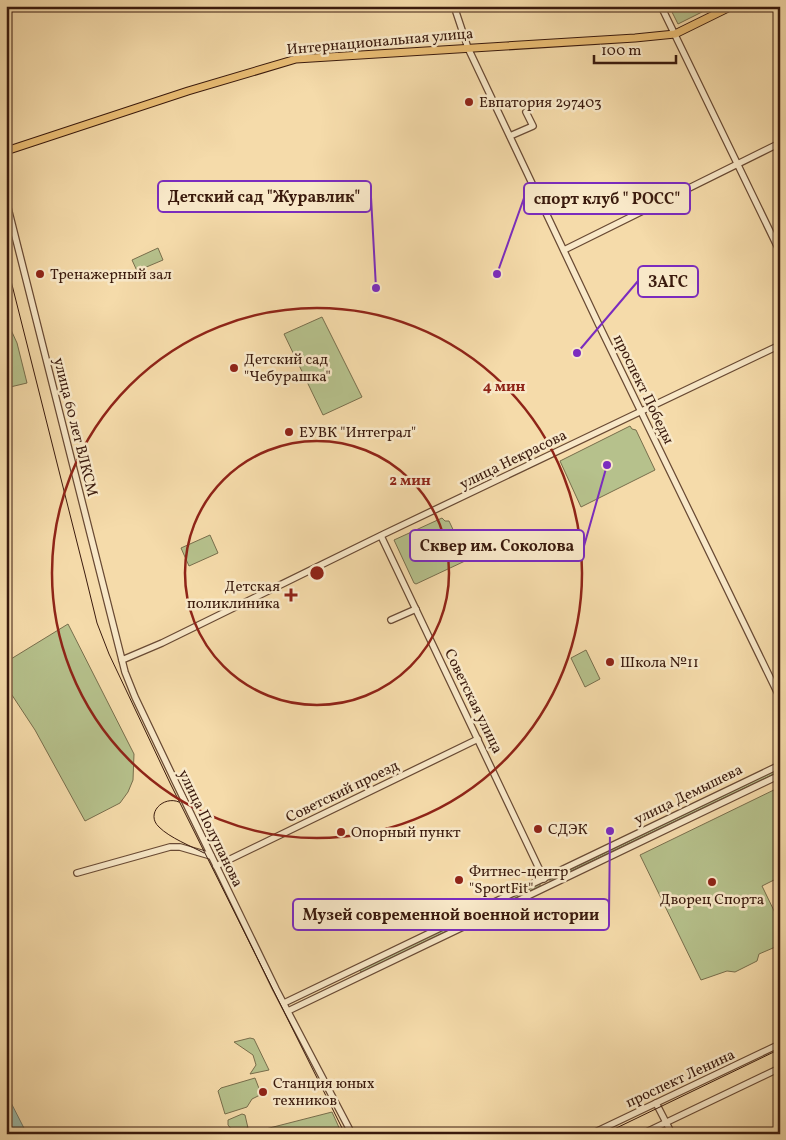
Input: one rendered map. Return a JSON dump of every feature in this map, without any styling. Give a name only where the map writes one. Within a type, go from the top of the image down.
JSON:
[{"type":"main road","name":"Интернациональная улица","points":[[6,151],[188,91],[296,59],[675,34],[732,6]]},
{"type":"street","name":"проспект Победы","points":[[454,6],[468,48],[780,698]]},
{"type":"street","points":[[661,6],[780,252]]},
{"type":"street","points":[[510,136],[533,126],[526,112]]},
{"type":"street","points":[[564,250],[780,143]]},
{"type":"street","name":"улица 60 лет ВЛКСМ","points":[[6,200],[122,660]]},
{"type":"street","name":"улица Некрасова","points":[[122,660],[162,643],[780,345]]},
{"type":"street","name":"Советская улица","points":[[381,536],[548,885]]},
{"type":"street","points":[[390,620],[416,609]]},
{"type":"street","name":"улица Полупанова","points":[[122,660],[135,697],[288,1011]]},
{"type":"street","name":"Советский проезд","points":[[216,866],[478,739]]},
{"type":"street","name":"улица Демышева","points":[[284,1003],[780,765]]},
{"type":"street","name":"улица Демышева","points":[[288,1011],[780,775]]},
{"type":"street","points":[[76,873],[170,847],[180,847],[211,856]]},
{"type":"street","points":[[354,969],[358,977]]},
{"type":"street","points":[[288,1011],[352,1134]]},
{"type":"street","name":"проспект Ленина","points":[[591,1134],[780,1044]]},
{"type":"street","points":[[642,1134],[780,1068]]},
{"type":"street","points":[[656,1103],[672,1134]]},
{"type":"green space","points":[[669,6],[714,6],[678,24]]},
{"type":"green space","points":[[158,248],[163,260],[137,271],[132,260]]},
{"type":"green space","points":[[322,317],[362,397],[323,415],[284,334]]},
{"type":"green space","points":[[6,319],[17,343],[27,383],[6,388]]},
{"type":"green space","points":[[630,426],[636,430],[655,470],[581,507],[560,461]]},
{"type":"green space","points":[[442,518],[445,521],[449,521],[466,557],[465,561],[416,584],[394,540]]},
{"type":"green space","points":[[210,535],[218,553],[189,566],[181,548]]},
{"type":"green space","points":[[68,624],[134,754],[133,780],[128,792],[120,803],[85,821],[35,730],[6,686],[6,662]]},
{"type":"green space","points":[[586,650],[600,679],[585,687],[571,658]]},
{"type":"green space","points":[[780,768],[780,771],[549,880]]},
{"type":"green space","name":"Дворец Спорта","points":[[780,787],[780,877],[762,886],[780,923],[780,945],[759,954],[757,961],[735,972],[727,971],[701,980],[640,855]]},
{"type":"green space","points":[[540,883],[540,886],[362,972],[360,971],[360,969]]},
{"type":"green space","points":[[250,1038],[254,1039],[269,1070],[250,1074],[256,1065],[253,1055],[234,1042]]},
{"type":"green space","points":[[255,1078],[260,1095],[252,1099],[247,1107],[225,1114],[218,1091],[221,1088]]},
{"type":"green space","points":[[332,1112],[342,1134],[246,1134]]},
{"type":"green space","points":[[242,1114],[245,1115],[248,1128],[233,1131],[228,1125],[228,1120]]},
{"type":"shaded area","points":[[6,1093],[27,1134],[6,1134]]},
{"type":"tram line","points":[[6,261],[97,623],[109,654],[170,783],[345,1134]]},
{"type":"tram line","points":[[179,802],[167,801],[162,803],[155,812],[155,822],[169,835],[204,853]]},
{"type":"tram line","points":[[604,1134],[780,1049]]},
{"type":"place","name":"Евпатория 297403","points":[[469,102]]},
{"type":"place","name":"Тренажерный зал","points":[[40,274]]},
{"type":"place","name":"спорт клуб \" РОСС\"","points":[[497,274]]},
{"type":"place","name":"Детский сад \"Журавлик\"","points":[[376,288]]},
{"type":"place","name":"ЗАГС","points":[[577,353]]},
{"type":"place","name":"Детский сад \"Чебурашка\"","points":[[234,368]]},
{"type":"place","name":"ЕУВК \"Интеграл\"","points":[[289,432]]},
{"type":"place","name":"Сквер им. Соколова","points":[[607,465]]},
{"type":"place","name":"Детская поликлиника","points":[[291,595]]},
{"type":"place","name":"Школа №11","points":[[610,662]]},
{"type":"place","name":"СДЭК","points":[[538,829]]},
{"type":"place","name":"Музей современной военной истории","points":[[610,831]]},
{"type":"place","name":"Опорный пункт","points":[[341,832]]},
{"type":"place","name":"Фитнес-центр \"SportFit\"","points":[[459,880]]},
{"type":"place","name":"Дворец Спорта","points":[[712,882]]},
{"type":"place","name":"Станция юных техников","points":[[263,1092]]}]
